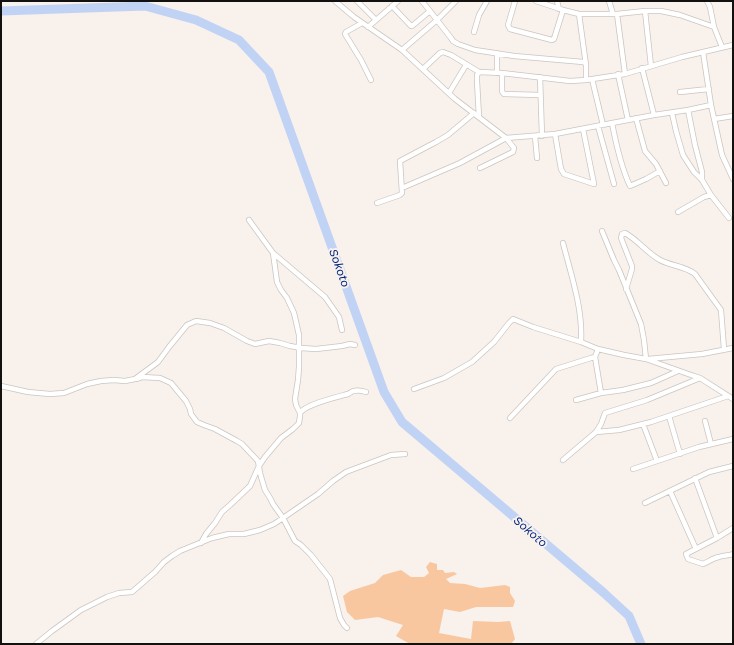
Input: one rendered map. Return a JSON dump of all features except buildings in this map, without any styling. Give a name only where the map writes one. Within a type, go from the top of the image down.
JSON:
[{"type":"street","points":[[335,1],[362,23],[402,50],[449,93],[506,138],[514,148],[513,152],[480,168]]},
{"type":"street","points":[[357,1],[376,20]]},
{"type":"street","points":[[387,1],[411,26],[430,11]]},
{"type":"street","points":[[368,27],[398,1]]},
{"type":"street","points":[[422,1],[450,38],[458,44],[475,50],[514,56],[585,63]]},
{"type":"street","points":[[402,50],[437,20],[456,1]]},
{"type":"street","points":[[474,32],[479,15],[487,1]]},
{"type":"street","points":[[515,1],[508,27],[552,40],[554,39],[561,10],[557,1]]},
{"type":"street","points":[[536,1],[561,10],[579,14],[615,14],[645,10],[661,11],[680,15],[714,27]]},
{"type":"street","points":[[609,1],[615,14],[625,74]]},
{"type":"street","points":[[707,1],[710,7],[714,27],[722,48]]},
{"type":"street","points":[[645,10],[651,66]]},
{"type":"street","points":[[579,14],[586,65],[586,80]]},
{"type":"street","points":[[362,23],[345,34],[371,80]]},
{"type":"street","points":[[423,69],[441,52],[451,55],[479,72],[570,81],[586,80],[625,74],[642,68],[733,45]]},
{"type":"street","points":[[703,52],[722,155],[733,179]]},
{"type":"street","points":[[497,53],[502,91],[504,94],[540,95]]},
{"type":"street","points":[[449,93],[466,65]]},
{"type":"street","points":[[642,68],[654,115]]},
{"type":"street","points":[[479,72],[477,75],[479,117]]},
{"type":"street","points":[[618,74],[628,120]]},
{"type":"street","points":[[540,77],[542,136]]},
{"type":"street","points":[[592,79],[600,125],[614,184]]},
{"type":"street","points":[[680,92],[709,89]]},
{"type":"street","points":[[402,188],[460,163],[506,138],[555,134],[712,105]]},
{"type":"street","points":[[688,110],[694,145],[702,172],[702,180]]},
{"type":"street","points":[[377,202],[400,195],[402,193],[400,161],[448,135],[474,113]]},
{"type":"street","points":[[672,113],[683,155],[729,218]]},
{"type":"street","points":[[714,118],[733,116]]},
{"type":"street","points":[[636,118],[646,150],[660,171],[666,184]]},
{"type":"street","points":[[612,123],[618,151],[630,186],[660,171]]},
{"type":"street","points":[[555,134],[562,172],[594,184],[583,129]]},
{"type":"street","points":[[535,136],[537,158]]},
{"type":"street","points":[[678,212],[711,194]]},
{"type":"street","points":[[249,220],[273,253],[325,297],[339,317],[342,330]]},
{"type":"street","points":[[602,231],[641,324],[646,359]]},
{"type":"street","points":[[626,289],[632,266],[621,238],[622,234],[625,233],[661,261],[686,269],[695,274],[721,310],[724,349]]},
{"type":"street","points":[[563,243],[579,307],[582,335],[581,342]]},
{"type":"street","points":[[273,253],[277,282],[294,313],[299,335],[299,374],[295,399],[300,413]]},
{"type":"street","points":[[414,389],[444,378],[472,362],[494,342],[508,323],[514,319],[533,327],[581,342],[598,350],[646,359],[700,378],[731,398]]},
{"type":"street","points":[[135,379],[158,362],[187,324],[196,321],[210,323],[224,328],[255,344],[280,342],[298,348],[328,348],[350,344],[355,345]]},
{"type":"street","points":[[646,359],[702,354],[733,348]]},
{"type":"street","points":[[598,350],[595,357],[601,393]]},
{"type":"street","points":[[510,418],[556,369],[595,357]]},
{"type":"street","points":[[576,400],[601,393],[624,390],[651,382],[678,371]]},
{"type":"street","points":[[1,386],[28,392],[50,394],[64,393],[87,384],[102,381],[125,381],[142,377],[160,378],[170,383],[186,401],[191,414],[197,422],[215,429],[238,441],[258,461],[265,490],[272,504],[283,518],[295,541],[311,554],[330,579],[340,618],[347,628]]},
{"type":"street","points":[[563,460],[596,432],[606,413],[647,400],[700,378]]},
{"type":"street","points":[[201,543],[222,512],[250,486],[265,457],[281,438],[299,423],[302,409],[354,391],[366,392]]},
{"type":"street","points":[[596,432],[619,430],[644,424],[731,398]]},
{"type":"street","points":[[669,416],[680,454]]},
{"type":"street","points":[[705,421],[711,444]]},
{"type":"street","points":[[644,424],[657,461]]},
{"type":"street","points":[[633,469],[711,444],[733,439]]},
{"type":"street","points":[[36,644],[81,610],[107,597],[119,593],[132,592],[172,556],[180,551],[212,538],[229,534],[244,534],[260,530],[274,524],[318,494],[332,481],[346,472],[391,455],[405,454]]},
{"type":"street","points":[[645,503],[709,472],[733,466]]},
{"type":"street","points":[[695,478],[717,538]]},
{"type":"street","points":[[670,491],[696,549]]},
{"type":"street","points":[[733,528],[686,554],[688,559],[703,564],[721,556],[729,556],[733,554]]},
{"type":"shaded area","points":[[430,562],[437,564],[437,570],[443,570],[445,573],[454,572],[457,574],[446,579],[450,583],[465,584],[480,588],[505,585],[510,587],[510,593],[515,601],[513,607],[476,607],[460,612],[444,609],[439,633],[471,639],[473,621],[510,621],[515,639],[511,644],[410,644],[396,636],[403,625],[378,617],[355,620],[347,612],[343,596],[350,591],[375,583],[383,575],[401,570],[411,577],[424,577],[429,573],[426,567]]},
{"type":"waterway","name":"Sokoto","points":[[1,11],[145,6],[196,20],[239,40],[269,72],[384,392],[402,422],[604,593],[629,616],[641,644]]}]
